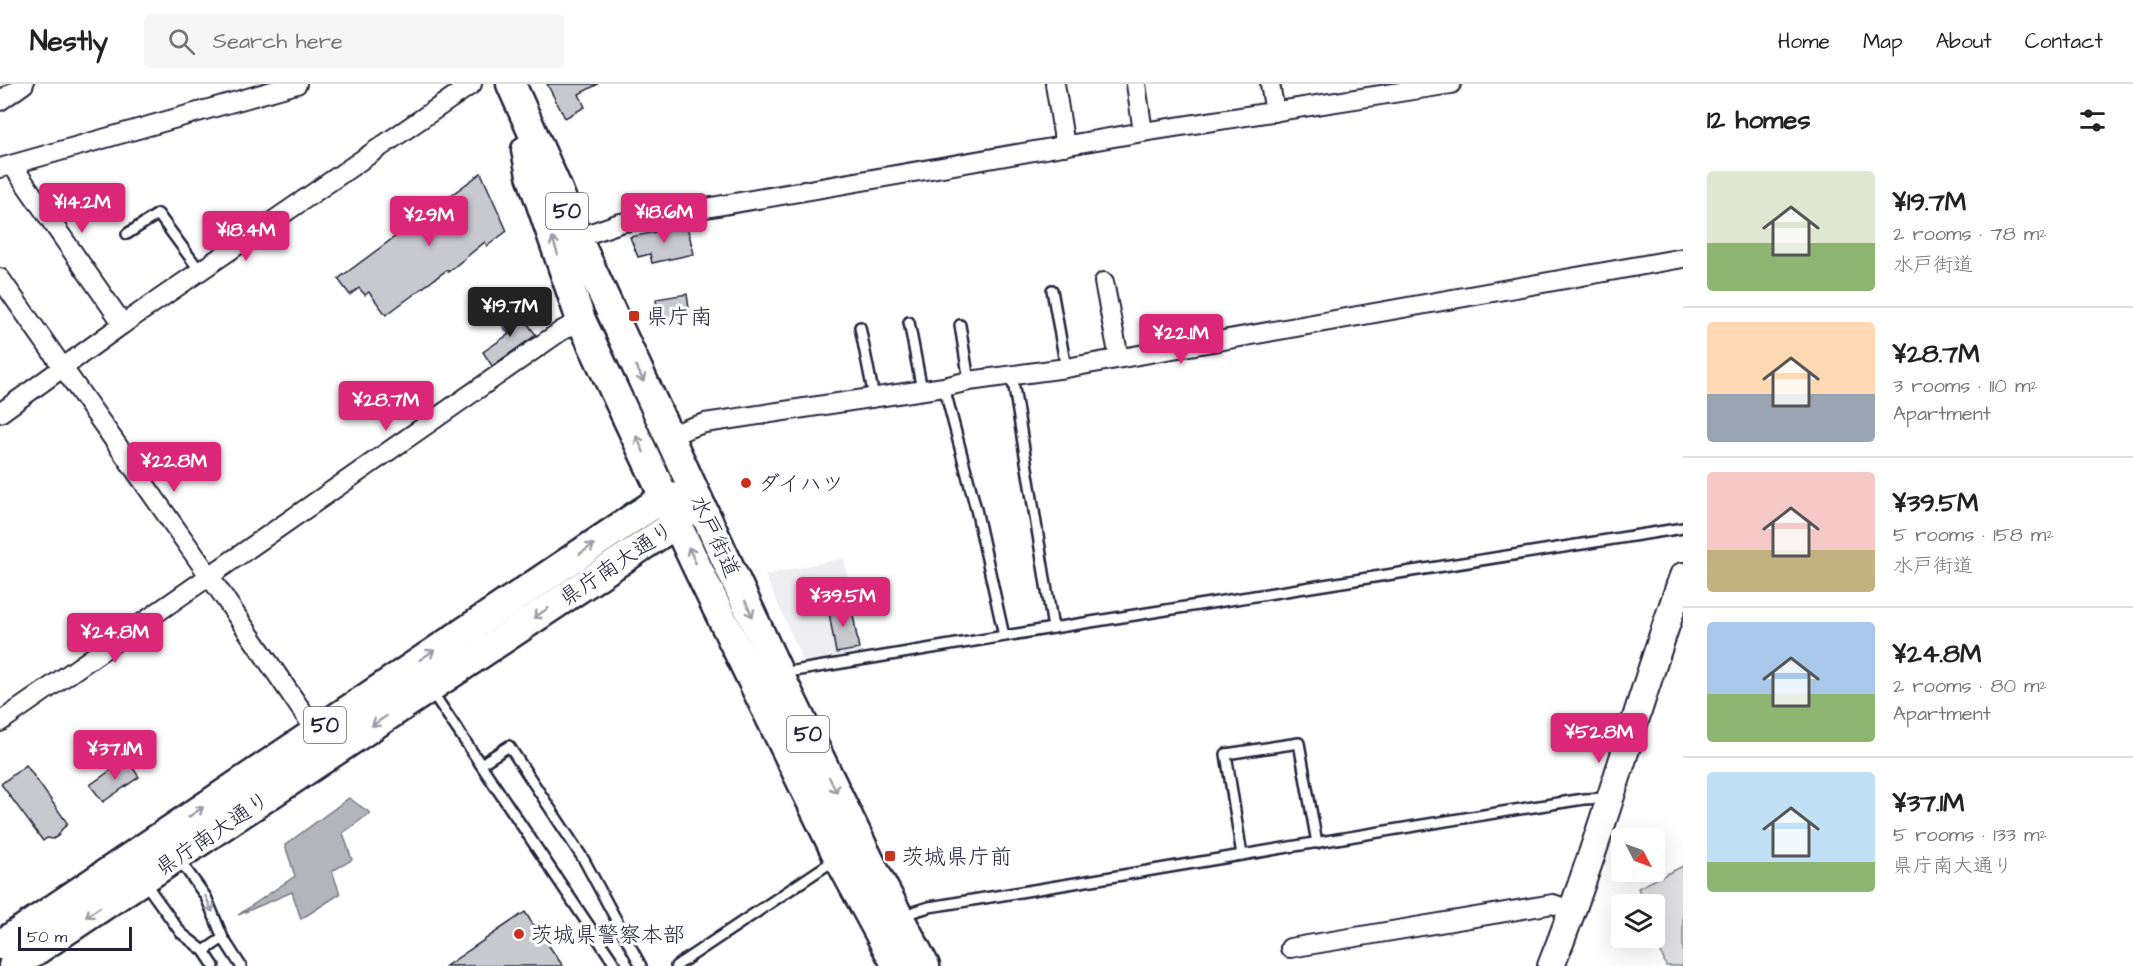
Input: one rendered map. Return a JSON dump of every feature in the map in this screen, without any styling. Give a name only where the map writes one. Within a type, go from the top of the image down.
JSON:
[{"type":"main road","name":"水戸街道","points":[[514,93],[577,238],[779,674],[872,895],[897,966]]},
{"type":"main road","name":"水戸街道","points":[[514,93],[531,175],[581,320],[838,857],[872,895],[897,917],[925,966]]},
{"type":"main road","name":"県庁南大通り","points":[[14,966],[316,731],[666,497],[699,499]]},
{"type":"main road","name":"県庁南大通り","points":[[0,945],[155,858],[429,688],[677,523],[699,499]]},
{"type":"street","points":[[0,101],[24,84]]},
{"type":"street","points":[[123,324],[6,167],[297,84]]},
{"type":"street","points":[[0,413],[123,324],[472,84]]},
{"type":"street","points":[[1055,84],[1065,146]]},
{"type":"street","points":[[1136,84],[1143,132]]},
{"type":"street","points":[[1270,84],[1275,112]]},
{"type":"street","points":[[577,238],[620,223],[1143,132],[1450,84]]},
{"type":"street","points":[[669,437],[705,423],[1066,368],[1683,258]]},
{"type":"street","points":[[0,278],[316,731]]},
{"type":"street","points":[[1104,282],[1119,358]]},
{"type":"street","points":[[0,722],[561,331],[581,320]]},
{"type":"street","points":[[1551,966],[1573,911],[1651,667],[1683,576]]},
{"type":"street","points":[[1290,948],[1553,904],[1573,911]]},
{"type":"lane","points":[[127,234],[158,214],[200,271]]},
{"type":"lane","points":[[1052,290],[1066,368]]},
{"type":"lane","points":[[909,322],[922,390]]},
{"type":"lane","points":[[960,325],[969,381]]},
{"type":"lane","points":[[860,327],[874,397]]},
{"type":"lane","points":[[1012,375],[1053,628]]},
{"type":"lane","points":[[944,387],[976,509],[1004,636]]},
{"type":"lane","points":[[779,674],[1683,528]]},
{"type":"lane","points":[[429,688],[616,966]]},
{"type":"lane","points":[[1242,855],[1226,754],[1299,743],[1317,843]]},
{"type":"lane","points":[[481,764],[509,746],[584,860],[641,966]]},
{"type":"lane","points":[[897,917],[928,907],[1573,801],[1611,798]]},
{"type":"lane","points":[[676,966],[838,857]]},
{"type":"lane","points":[[155,858],[206,897],[222,938],[241,966]]},
{"type":"lane","points":[[155,858],[181,933],[204,951],[214,966]]},
{"type":"lane","points":[[204,951],[222,938]]},
{"type":"shaded area","points":[[844,558],[861,653],[804,663],[765,575]]},
{"type":"shaded area","points":[[349,798],[370,813],[343,833],[352,860],[332,871],[340,894],[301,919],[292,892],[238,915],[295,876],[285,845]]},
{"type":"shaded area","points":[[1683,866],[1683,966],[1666,966],[1660,948],[1665,948],[1665,894],[1640,894],[1638,888],[1650,882],[1665,882],[1665,875]]},
{"type":"building","points":[[547,84],[598,84],[579,94],[585,107],[565,118]]},
{"type":"building","points":[[481,173],[507,231],[487,246],[485,242],[448,272],[447,270],[386,315],[369,292],[365,295],[359,288],[350,295],[338,279]]},
{"type":"building","points":[[687,226],[694,254],[652,263],[650,254],[638,257],[630,237]]},
{"type":"building","points":[[687,294],[690,316],[659,322],[656,299]]},
{"type":"building","points":[[517,309],[536,335],[492,366],[483,352],[509,334],[500,322]]},
{"type":"building","points":[[851,603],[859,649],[836,653],[828,607]]},
{"type":"building","points":[[127,759],[139,777],[103,802],[90,785]]},
{"type":"building","points":[[26,765],[68,824],[53,839],[47,838],[43,841],[1,784]]},
{"type":"building","name":"茨城県警察本部","points":[[525,912],[534,926],[539,923],[551,941],[547,943],[563,966],[446,966]]},
{"type":"place","name":"県庁南","points":[[634,316]]},
{"type":"place","name":"ダイハツ","points":[[746,483]]},
{"type":"place","name":"茨城県庁前","points":[[890,856]]},
{"type":"place","name":"茨城県警察本部","points":[[519,934]]}]
